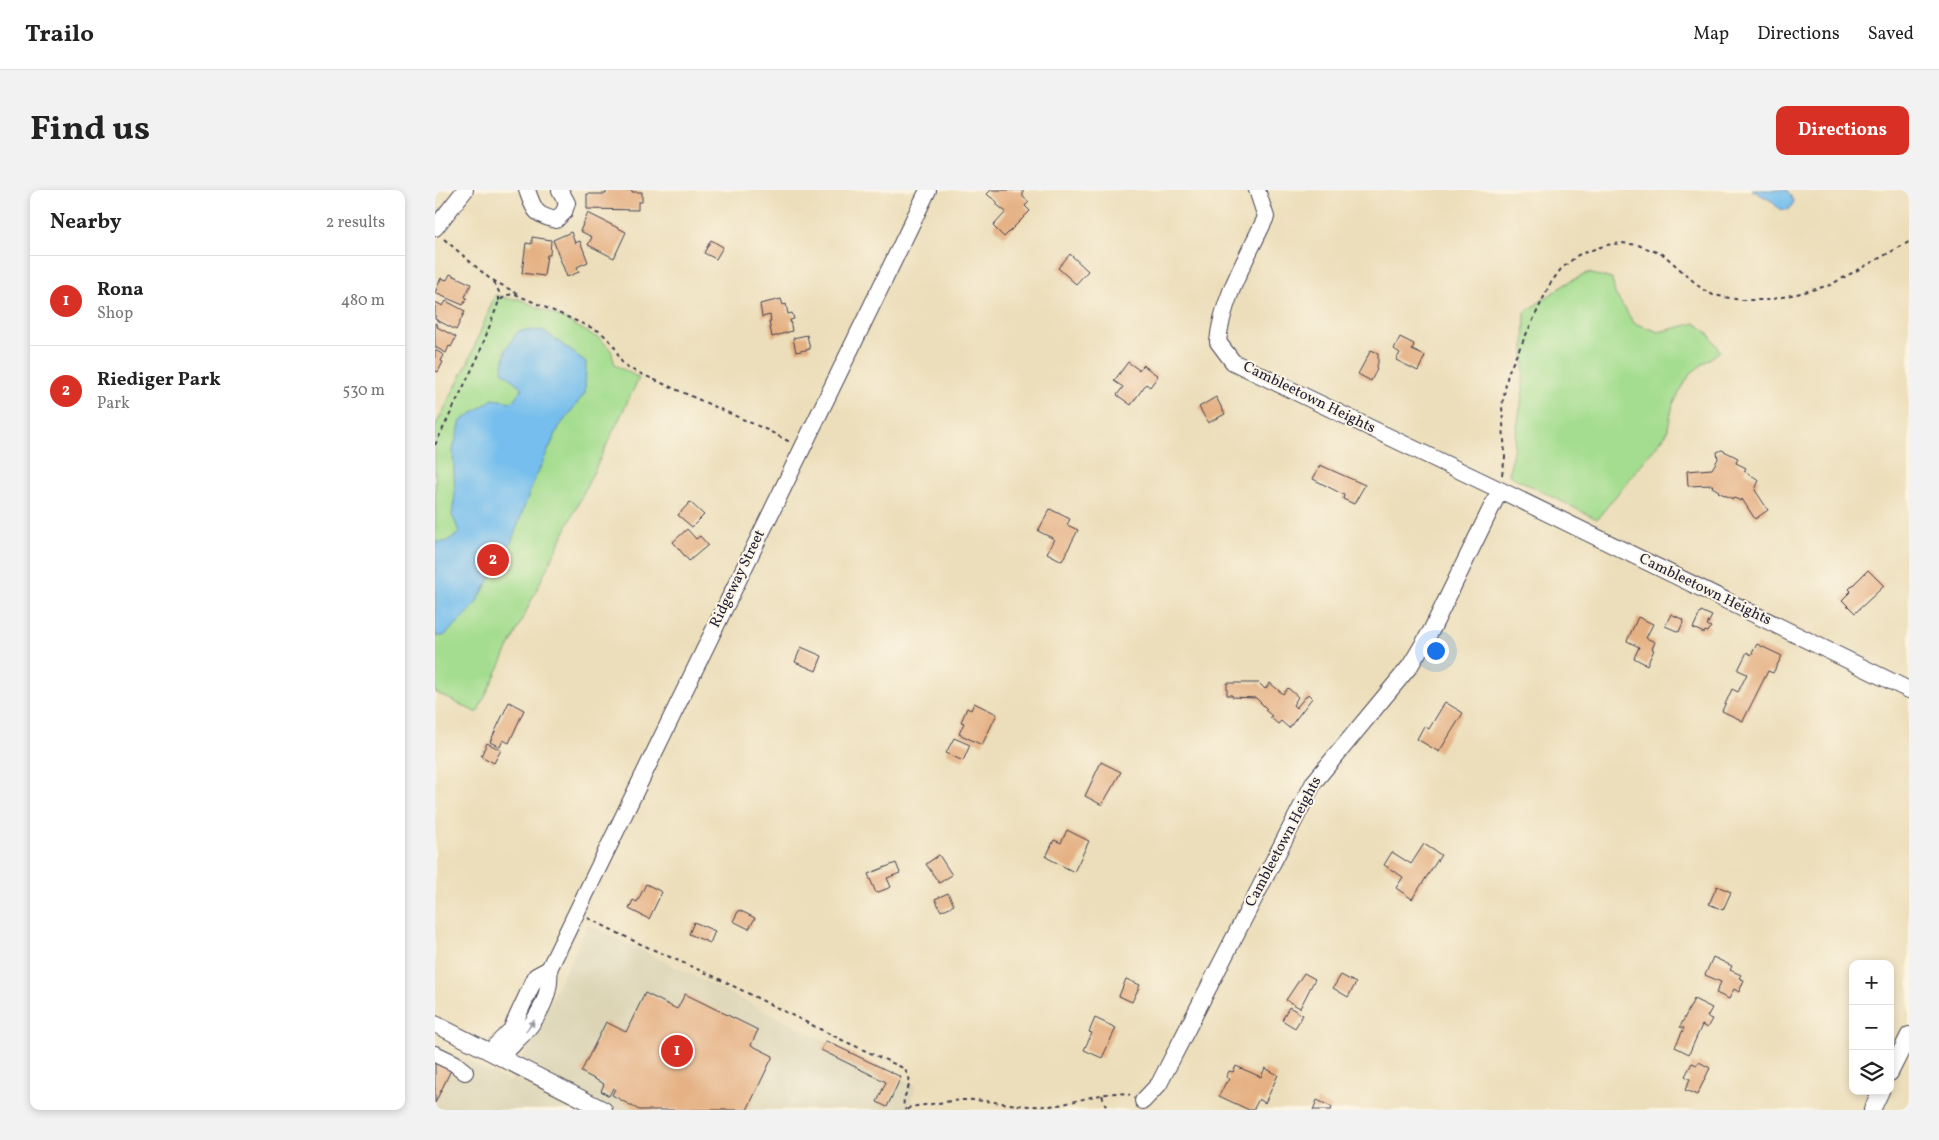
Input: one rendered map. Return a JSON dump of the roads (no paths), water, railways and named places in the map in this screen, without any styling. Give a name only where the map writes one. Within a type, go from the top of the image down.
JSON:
[{"type":"street","points":[[438,232],[465,190]]},
{"type":"street","points":[[527,190],[535,210],[542,217],[556,220],[564,212],[567,204],[560,190]]},
{"type":"street","name":"Ridgeway Street","points":[[493,1052],[504,1052],[514,1044],[536,1018],[546,996],[550,979],[549,969],[928,190]]},
{"type":"street","name":"Cambleetown Heights","points":[[1257,190],[1266,217],[1231,292],[1220,329],[1219,342],[1233,362],[1909,690]]},
{"type":"street","name":"Cambleetown Heights","points":[[1143,1101],[1159,1084],[1314,782],[1410,666],[1433,629],[1498,489]]},
{"type":"street","points":[[435,1024],[604,1110]]},
{"type":"street","points":[[1894,1065],[1909,1034]]},
{"type":"street","points":[[435,1054],[454,1063],[465,1072]]},
{"type":"street","points":[[1872,1110],[1879,1095]]},
{"type":"water","points":[[1752,190],[1787,190],[1794,202],[1789,210],[1779,209],[1770,200]]},
{"type":"water","points":[[543,330],[586,362],[585,393],[559,427],[533,483],[512,541],[473,608],[444,636],[435,636],[435,542],[445,542],[460,533],[452,515],[455,494],[453,450],[461,421],[493,399],[512,402],[522,388],[502,371],[506,349],[518,331]]},
{"type":"place","name":"Riediger Park","points":[[493,560]]},
{"type":"place","name":"Rona","points":[[677,1051]]}]
